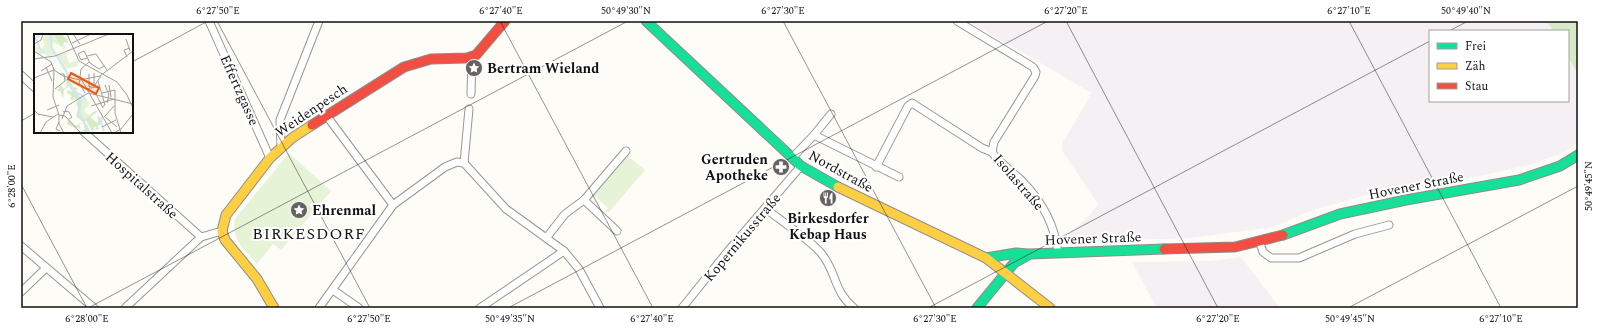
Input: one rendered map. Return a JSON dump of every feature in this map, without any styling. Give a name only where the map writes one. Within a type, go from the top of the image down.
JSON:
[{"type":"street","name":"Effertzgasse","points":[[208,21],[270,158]]},
{"type":"street","points":[[281,146],[280,120],[319,21]]},
{"type":"street","points":[[471,94],[472,57],[480,53],[505,21]]},
{"type":"street","name":"Nordstraße","points":[[646,21],[801,166],[849,192],[986,258],[1050,308]]},
{"type":"street","name":"Isolastraße","points":[[957,21],[1033,67],[1036,72],[994,142],[992,152],[1022,181],[1046,214],[1055,233],[1058,253]]},
{"type":"street","name":"Weidenpesch","points":[[222,231],[226,215],[281,146],[404,67],[431,59],[472,57]]},
{"type":"street","points":[[21,75],[34,87]]},
{"type":"street","points":[[876,167],[908,106],[912,104],[982,148],[992,152]]},
{"type":"street","points":[[464,163],[470,109]]},
{"type":"street","points":[[792,158],[814,135],[830,114]]},
{"type":"street","points":[[326,116],[393,205]]},
{"type":"street","name":"Hospitalstraße","points":[[85,133],[201,237]]},
{"type":"street","points":[[814,135],[876,167],[899,177]]},
{"type":"street","points":[[547,237],[565,214],[584,200],[626,151]]},
{"type":"street","name":"Hovener Straße","points":[[977,308],[1014,263],[1030,254],[1210,250],[1260,243],[1340,214],[1406,200],[1519,180],[1560,166],[1578,155]]},
{"type":"street","points":[[319,308],[393,205],[444,166],[457,162],[464,163],[506,209],[547,237],[564,251],[579,268],[600,308]]},
{"type":"street","name":"Kopernikusstraße","points":[[682,308],[801,166]]},
{"type":"street","points":[[584,200],[617,231]]},
{"type":"street","points":[[766,208],[821,252],[831,268],[840,293],[854,308]]},
{"type":"street","points":[[1260,243],[1263,252],[1272,258],[1299,258],[1355,234],[1389,225]]},
{"type":"street","points":[[125,308],[201,237],[222,231],[225,240],[256,279],[274,308]]},
{"type":"street","points":[[21,246],[94,308]]},
{"type":"street","points":[[480,308],[564,251]]},
{"type":"street","points":[[986,258],[1016,253],[1030,254]]},
{"type":"street","points":[[21,292],[46,268]]},
{"type":"street","points":[[333,290],[359,308]]},
{"type":"shaded area","points":[[968,21],[1547,21],[1552,30],[1429,30],[1429,102],[1569,102],[1569,59],[1578,74],[1578,142],[1566,151],[1533,164],[1485,175],[1362,196],[1310,211],[1273,227],[1190,238],[1071,242],[1071,232],[1090,215],[1098,204],[1062,150],[1063,142],[1092,93]]},
{"type":"shaded area","points":[[1241,257],[1280,308],[1157,308],[1132,262],[1211,261]]},
{"type":"green space","points":[[1547,21],[1578,21],[1578,74],[1569,59],[1569,30],[1552,30]]},
{"type":"green space","points":[[289,153],[331,191],[281,250],[273,244],[257,264],[243,249],[237,239],[234,226],[235,219]]},
{"type":"green space","points":[[625,154],[645,170],[609,212],[604,213],[608,208],[595,196],[590,200],[588,198]]},
{"type":"traffic: fast","points":[[646,21],[801,166],[838,187]]},
{"type":"traffic: fast","points":[[1283,235],[1340,214],[1406,200],[1519,180],[1560,166],[1578,155]]},
{"type":"traffic: fast","points":[[977,308],[1014,263],[1030,254],[1164,249]]},
{"type":"traffic: fast","points":[[986,258],[1016,253],[1028,254]]},
{"type":"traffic: slow","points":[[274,308],[257,279],[225,240],[222,231],[226,215],[270,158],[292,138],[312,125]]},
{"type":"traffic: slow","points":[[838,187],[986,258],[1050,308]]},
{"type":"traffic: jam","points":[[312,125],[404,67],[431,59],[467,58],[476,55],[505,21]]},
{"type":"traffic: jam","points":[[1164,249],[1235,247],[1283,235]]},
{"type":"place","name":"Bertram Wieland","points":[[474,68]]},
{"type":"place","name":"Gertruden Apotheke","points":[[781,167]]},
{"type":"place","name":"Birkesdorfer Kebap Haus","points":[[828,198]]},
{"type":"place","name":"Ehrenmal","points":[[299,210]]},
{"type":"district","name":"BIRKESDORF","points":[[309,233]]}]
